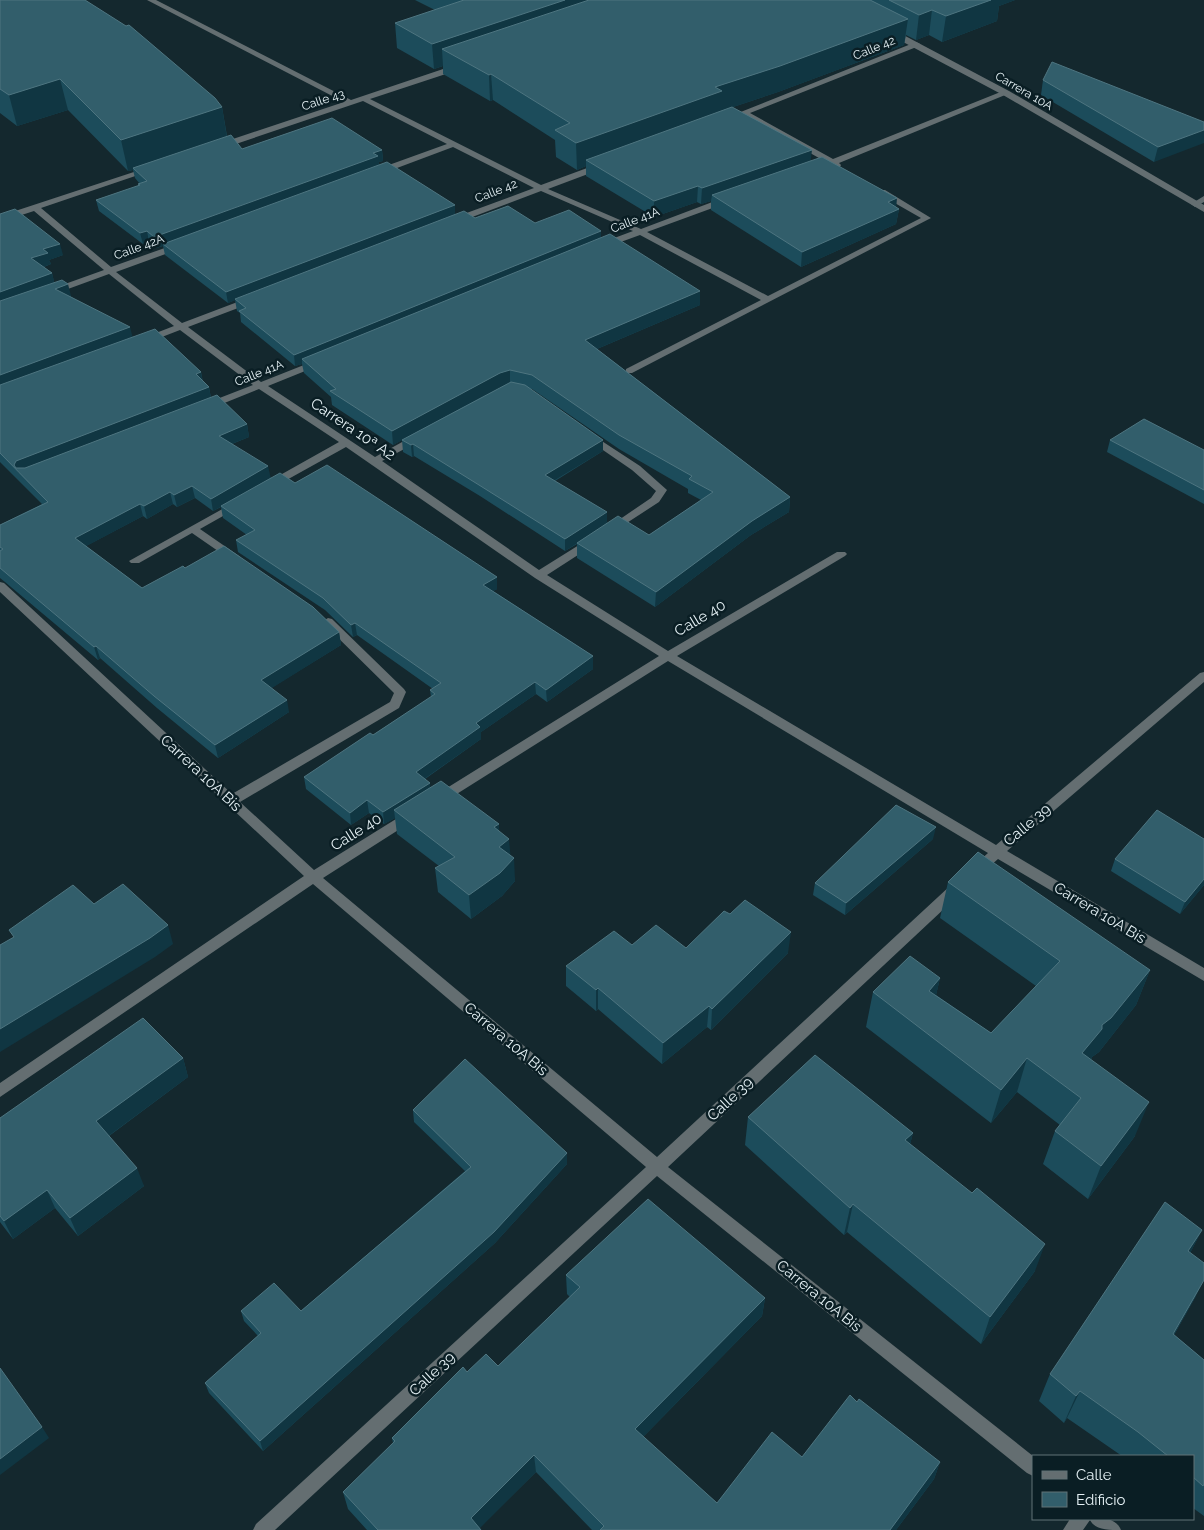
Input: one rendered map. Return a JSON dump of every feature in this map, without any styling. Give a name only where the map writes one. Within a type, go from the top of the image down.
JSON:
[{"type":"street","points":[[151,0],[351,103]]},
{"type":"street","name":"Carrera 10A","points":[[882,28],[916,44],[1006,93],[1204,209]]},
{"type":"street","name":"Calle 42","points":[[718,123],[916,44]]},
{"type":"street","name":"Calle 43","points":[[212,149],[466,64]]},
{"type":"street","points":[[805,172],[837,165],[1006,93]]},
{"type":"street","points":[[364,99],[540,188],[639,231],[767,299]]},
{"type":"street","points":[[746,113],[837,165]]},
{"type":"street","points":[[372,175],[455,144]]},
{"type":"street","name":"Calle 42","points":[[448,223],[606,164]]},
{"type":"street","points":[[0,220],[156,168]]},
{"type":"street","points":[[629,371],[927,218],[876,188]]},
{"type":"street","name":"Calle 41A","points":[[593,250],[639,231],[731,198]]},
{"type":"street","points":[[1195,204],[1204,199]]},
{"type":"street","name":"Carrera 10ª A2","points":[[36,208],[110,271],[181,327],[261,386],[375,461],[539,575],[668,656]]},
{"type":"street","name":"Calle 42A","points":[[46,294],[185,244]]},
{"type":"street","points":[[136,344],[264,295]]},
{"type":"street","name":"Calle 41A","points":[[197,410],[326,359]]},
{"type":"street","points":[[539,575],[655,500],[662,490],[636,468],[582,431]]},
{"type":"street","points":[[375,461],[427,433]]},
{"type":"street","points":[[261,490],[347,442]]},
{"type":"street","points":[[135,561],[244,500]]},
{"type":"street","points":[[193,529],[248,567]]},
{"type":"street","name":"Calle 40","points":[[0,1091],[313,877],[668,656],[841,554]]},
{"type":"street","name":"Carrera 10A Bis","points":[[0,586],[313,877],[657,1167],[1032,1466]]},
{"type":"street","points":[[231,801],[395,705],[400,692],[320,615]]},
{"type":"street","name":"Carrera 10A Bis","points":[[668,656],[1204,975]]},
{"type":"street","name":"Calle 39","points":[[262,1530],[996,852],[1204,676]]},
{"type":"street","points":[[1099,1520],[1112,1530]]},
{"type":"building","points":[[0,0],[85,0],[126,26],[129,25],[215,98],[222,107],[121,140],[60,79],[9,95],[0,89]]},
{"type":"building","points":[[464,0],[565,0],[432,44],[395,23]]},
{"type":"building","points":[[589,0],[870,0],[908,19],[780,66],[715,87],[722,91],[576,143],[555,130],[570,123],[491,74],[489,75],[442,49]]},
{"type":"building","points":[[889,0],[991,0],[946,16],[932,10],[919,15]]},
{"type":"building","points":[[1052,62],[1204,122],[1204,130],[1158,147],[1043,80]]},
{"type":"building","points":[[732,107],[812,150],[702,188],[698,186],[654,201],[586,160]]},
{"type":"building","points":[[332,118],[382,150],[373,153],[378,156],[154,237],[147,231],[140,233],[96,200],[147,181],[133,168],[231,135],[242,149]]},
{"type":"building","points":[[822,157],[897,198],[888,202],[899,209],[802,252],[712,195]]},
{"type":"building","points":[[387,162],[455,205],[226,292],[163,244]]},
{"type":"building","points":[[508,206],[535,223],[569,210],[601,231],[294,355],[239,311],[246,308],[235,299],[464,211],[475,218]]},
{"type":"building","points":[[15,209],[60,244],[43,249],[48,253],[31,258],[52,273],[0,292],[0,214]]},
{"type":"building","points":[[610,234],[700,291],[585,340],[790,497],[752,521],[656,592],[577,543],[618,516],[649,535],[713,492],[689,479],[692,476],[619,435],[532,375],[510,370],[500,373],[392,431],[330,391],[336,389],[302,359]]},
{"type":"building","points":[[62,280],[68,284],[55,289],[130,327],[0,375],[0,301]]},
{"type":"building","points":[[155,329],[201,372],[196,374],[209,387],[16,461],[14,465],[16,468],[25,468],[217,395],[247,424],[219,436],[268,466],[211,499],[192,486],[174,495],[170,492],[144,506],[140,504],[75,538],[142,588],[183,566],[185,568],[224,546],[313,607],[339,632],[261,680],[287,700],[215,745],[0,568],[0,551],[3,549],[0,547],[0,525],[48,502],[0,453],[0,385]]},
{"type":"building","points":[[511,382],[525,385],[603,440],[545,475],[607,512],[565,539],[413,444],[411,445],[402,440]]},
{"type":"building","points":[[1144,419],[1204,450],[1204,490],[1110,440]]},
{"type":"building","points":[[327,465],[497,577],[483,585],[593,656],[546,690],[535,682],[476,723],[480,727],[416,772],[430,783],[383,812],[367,800],[350,813],[304,777],[370,733],[373,735],[435,694],[430,690],[441,683],[355,623],[351,625],[323,598],[236,540],[255,530],[221,506],[280,473],[295,483]]},
{"type":"building","points":[[441,781],[499,824],[494,827],[509,839],[499,847],[514,858],[500,873],[469,895],[435,868],[455,857],[394,810]]},
{"type":"building","points":[[896,805],[936,827],[846,903],[815,883]]},
{"type":"building","points":[[1157,810],[1204,839],[1204,879],[1185,902],[1115,859]]},
{"type":"building","points":[[978,852],[1150,970],[1111,1018],[1102,1025],[1102,1029],[1082,1053],[1149,1102],[1101,1166],[1055,1131],[1081,1098],[1027,1058],[1001,1090],[873,992],[910,956],[940,978],[929,991],[991,1033],[1060,961],[948,882]]},
{"type":"building","points":[[123,884],[168,925],[150,938],[0,1029],[0,945],[14,937],[9,930],[73,885],[94,904]]},
{"type":"building","points":[[745,900],[791,932],[712,1009],[709,1006],[663,1043],[598,988],[596,990],[566,966],[614,931],[632,945],[656,925],[686,948],[724,911],[730,914]]},
{"type":"building","points":[[143,1018],[183,1058],[96,1121],[137,1168],[70,1218],[47,1190],[4,1221],[0,1216],[0,1118]]},
{"type":"building","points":[[815,1055],[913,1133],[905,1140],[972,1193],[977,1188],[1045,1244],[990,1317],[853,1204],[850,1208],[748,1117]]},
{"type":"building","points":[[465,1059],[567,1153],[494,1232],[260,1441],[205,1383],[261,1333],[241,1311],[274,1283],[301,1311],[471,1167],[413,1110]]},
{"type":"building","points":[[648,1199],[765,1298],[635,1429],[717,1503],[772,1432],[802,1457],[850,1395],[857,1402],[859,1399],[940,1462],[890,1530],[600,1530],[604,1526],[534,1455],[471,1518],[481,1530],[378,1530],[343,1492],[395,1441],[392,1438],[463,1367],[467,1372],[486,1354],[498,1366],[548,1318],[580,1287],[566,1275]]},
{"type":"building","points":[[1165,1202],[1202,1230],[1188,1251],[1204,1263],[1204,1280],[1173,1334],[1204,1360],[1203,1486],[1194,1478],[1194,1455],[1167,1455],[1080,1391],[1076,1396],[1050,1374]]},
{"type":"building","points":[[0,1368],[42,1427],[0,1459]]}]
